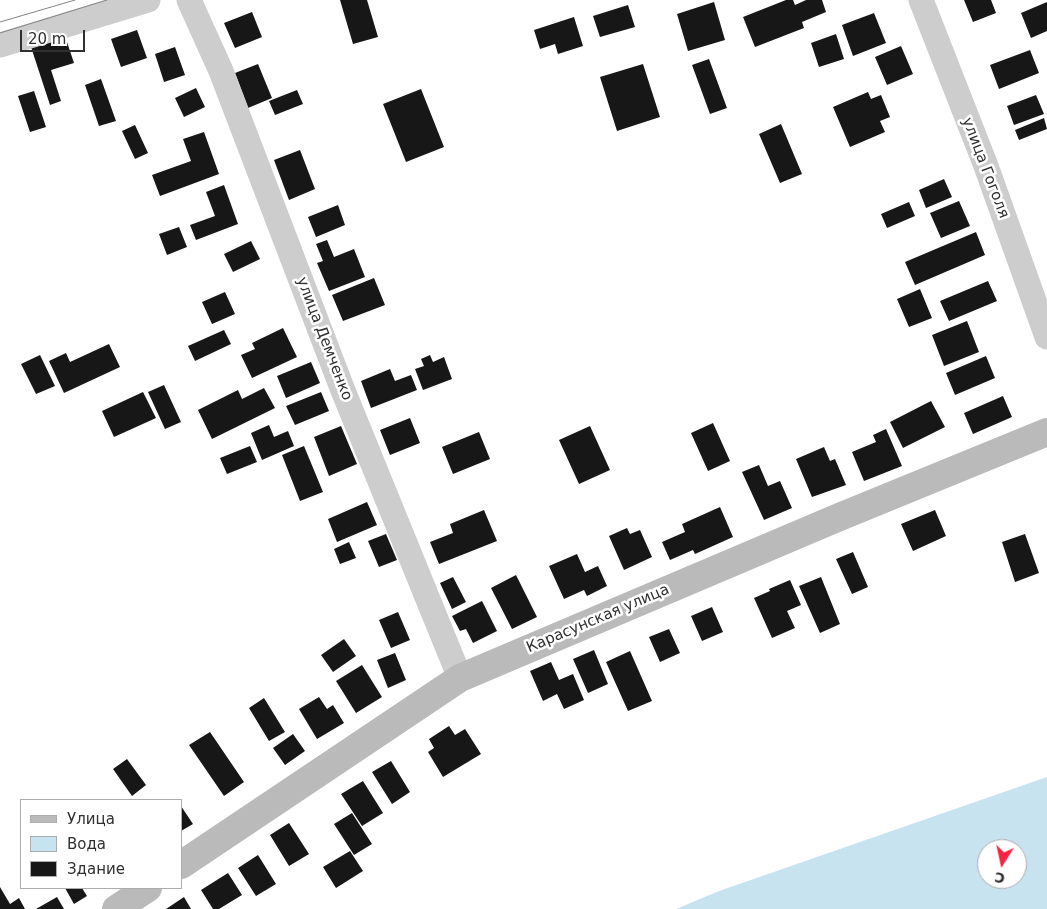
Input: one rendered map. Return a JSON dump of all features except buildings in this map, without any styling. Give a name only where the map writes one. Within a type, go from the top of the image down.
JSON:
[{"type":"street","points":[[0,45],[148,0]]},
{"type":"street","name":"улица Демченко","points":[[189,0],[221,71],[342,388],[460,678]]},
{"type":"street","name":"улица Гоголя","points":[[921,0],[986,166],[1047,337]]},
{"type":"street","name":"Карасунская улица","points":[[182,864],[460,678],[837,518],[1047,432]]},
{"type":"street","points":[[116,909],[146,889]]},
{"type":"water","points":[[1047,777],[1047,909],[676,909],[719,891]]},
{"type":"tram line","points":[[0,22],[75,0]]},
{"type":"tram line","points":[[0,33],[107,0]]}]
